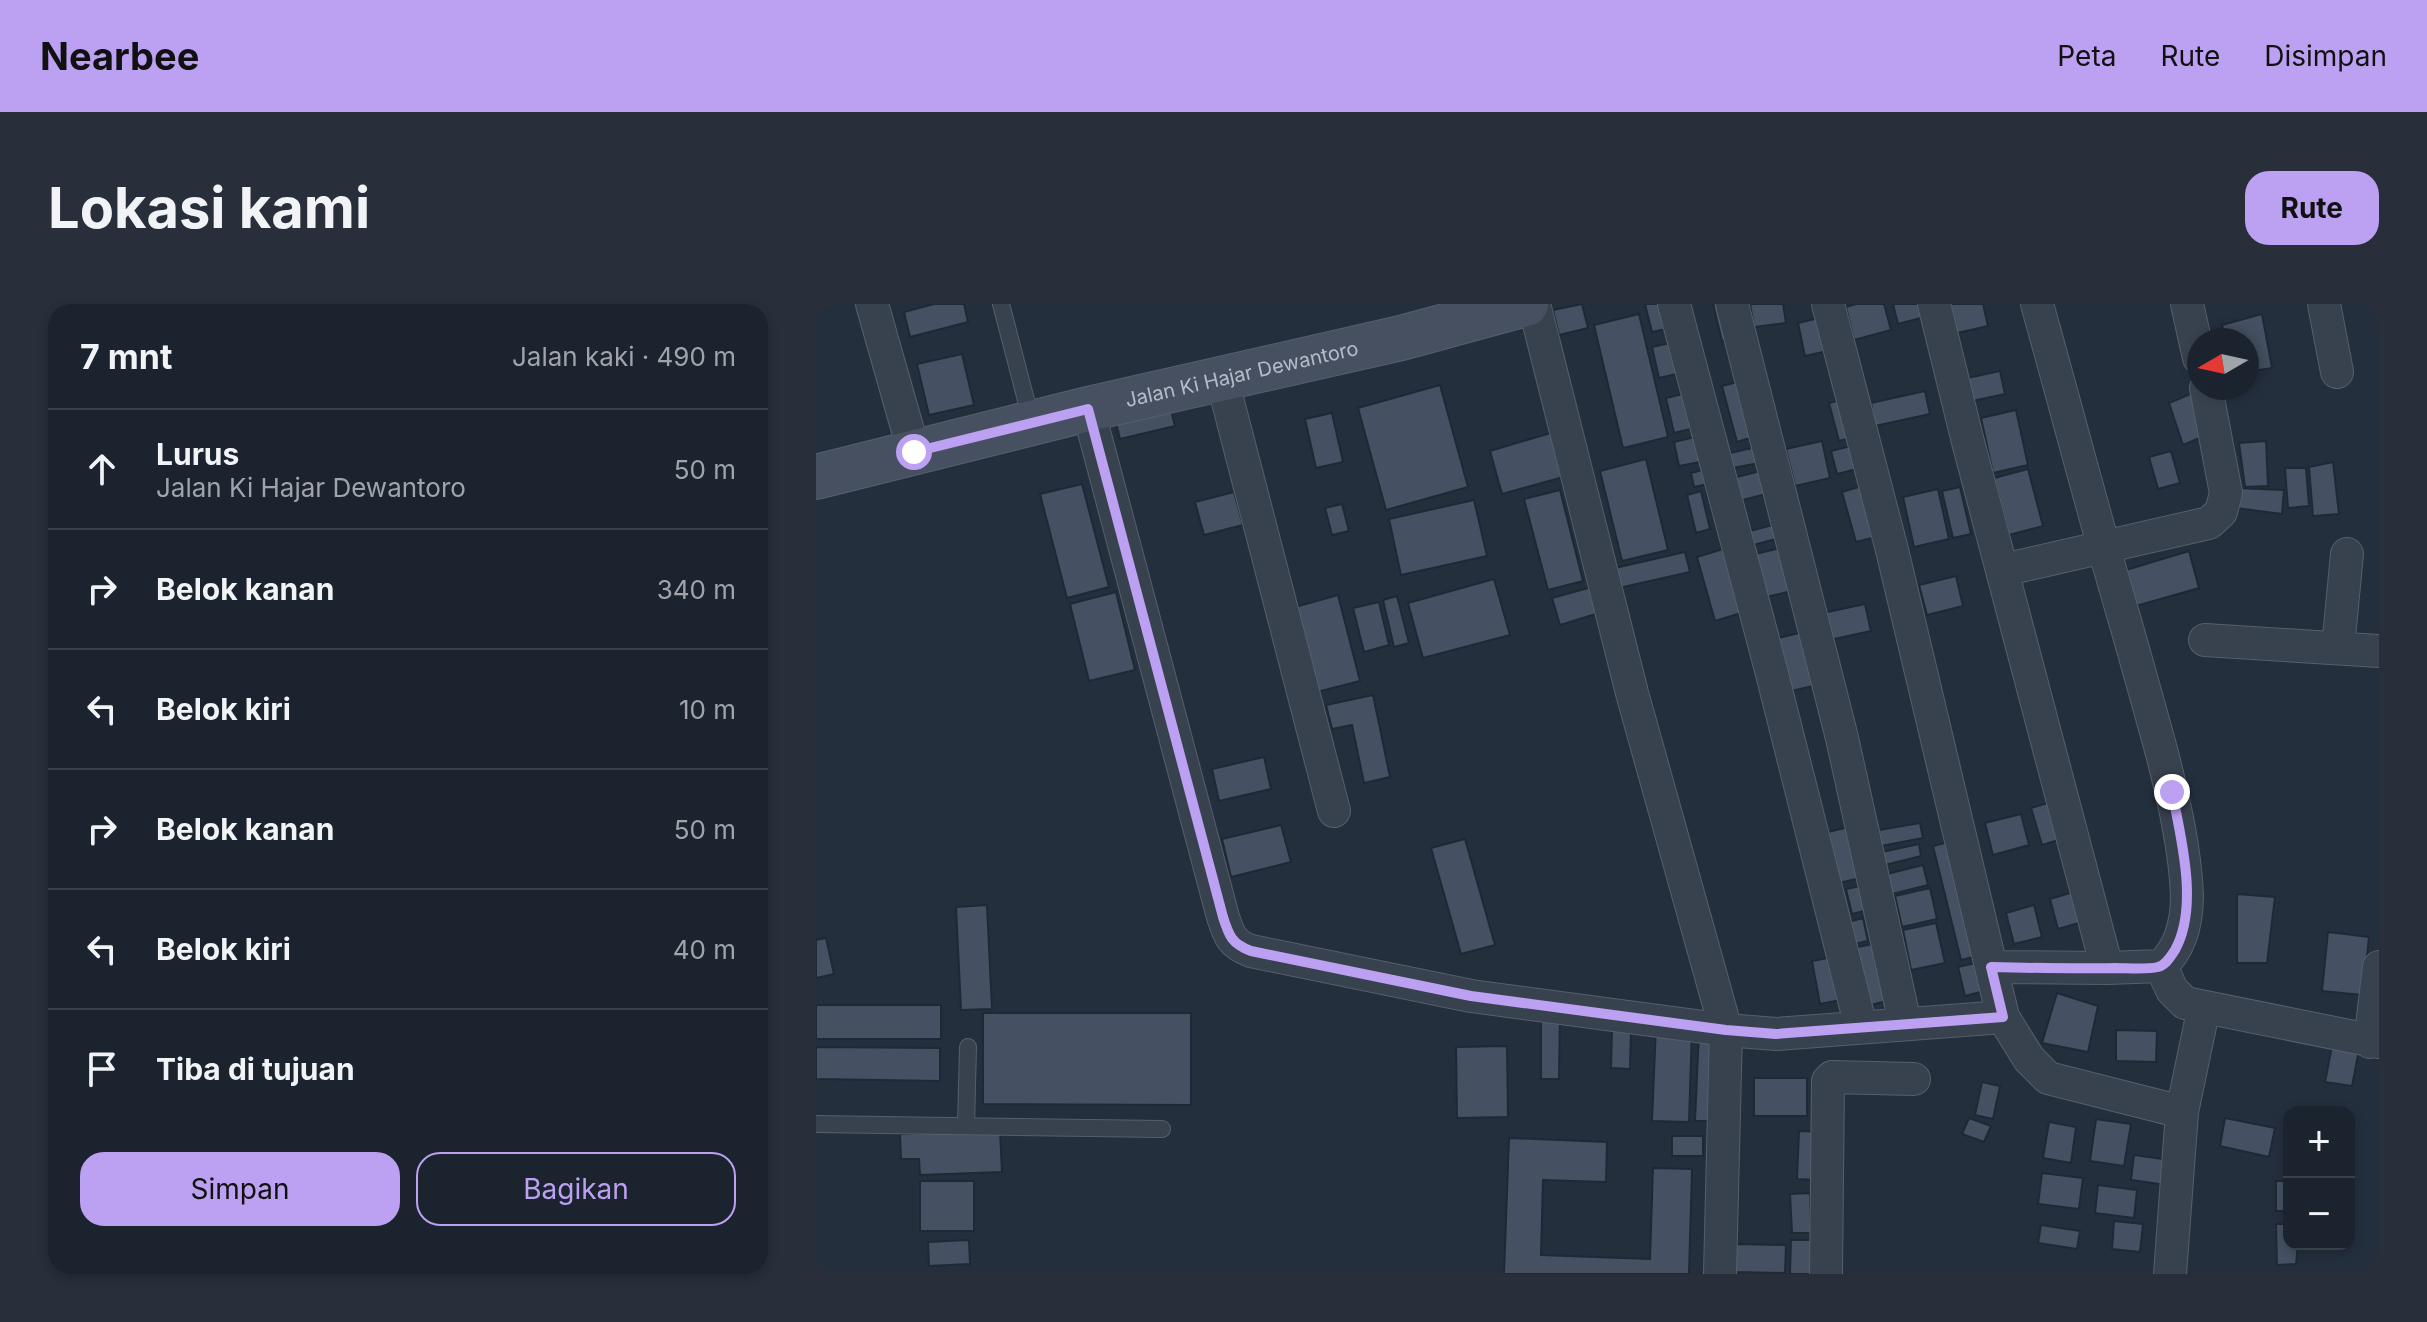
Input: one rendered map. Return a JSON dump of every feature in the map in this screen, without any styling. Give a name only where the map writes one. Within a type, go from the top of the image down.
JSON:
[{"type":"street","points":[[872,304],[914,452]]},
{"type":"street","name":"Jalan Ki Hajar Dewantoro","points":[[816,477],[1088,409],[1401,338],[1526,304]]},
{"type":"street","points":[[1534,304],[1632,693],[1726,1030],[1720,1274]]},
{"type":"street","points":[[1674,304],[1861,1027]]},
{"type":"street","points":[[1732,304],[1842,738],[1905,1023]]},
{"type":"street","points":[[1828,304],[1892,550],[2003,1017],[2029,1059],[2048,1078],[2182,1112]]},
{"type":"street","points":[[1934,304],[2107,968]]},
{"type":"street","points":[[1991,967],[2161,966],[2179,943],[2187,897],[2181,839],[2155,723],[2037,304]]},
{"type":"street","points":[[2187,304],[2192,328]]},
{"type":"street","points":[[2324,304],[2337,372]]},
{"type":"street","points":[[1222,379],[1334,811]]},
{"type":"street","points":[[2003,570],[2209,523],[2221,512],[2226,493],[2208,400]]},
{"type":"street","points":[[1088,409],[1223,917],[1228,933],[1237,946],[1471,996],[1726,1030],[1776,1034],[2003,1017]]},
{"type":"street","points":[[2338,648],[2347,554]]},
{"type":"street","points":[[2205,640],[2379,651]]},
{"type":"street","points":[[2161,966],[2172,990],[2185,1003],[2374,1042],[2379,967]]},
{"type":"street","points":[[2170,1274],[2182,1112],[2204,1007]]},
{"type":"street","points":[[1826,1274],[1828,1081],[1832,1077],[1914,1079]]},
{"type":"lane","points":[[1001,304],[1032,424]]},
{"type":"lane","points":[[966,1126],[968,1047]]},
{"type":"lane","points":[[816,1124],[1162,1129]]},
{"type":"building","points":[[934,304],[964,304],[968,322],[910,337],[904,312]]},
{"type":"building","points":[[1582,304],[1588,328],[1559,335],[1553,310]]},
{"type":"building","points":[[1645,304],[1660,304],[1666,329],[1652,332]]},
{"type":"building","points":[[1713,304],[1729,304],[1737,337],[1722,341]]},
{"type":"building","points":[[1750,304],[1783,304],[1786,323],[1754,327]]},
{"type":"building","points":[[1884,304],[1891,330],[1854,340],[1846,307]]},
{"type":"building","points":[[1893,304],[1930,304],[1932,315],[1898,324]]},
{"type":"building","points":[[1950,304],[1983,304],[1988,326],[1957,333]]},
{"type":"building","points":[[1639,314],[1668,437],[1623,448],[1594,325]]},
{"type":"building","points":[[2262,314],[2272,368],[2259,370],[2259,328],[2223,328],[2222,325]]},
{"type":"building","points":[[1828,316],[1836,349],[1805,356],[1798,323]]},
{"type":"building","points":[[1679,341],[1685,372],[1659,378],[1652,347]]},
{"type":"building","points":[[962,354],[974,405],[929,415],[917,364]]},
{"type":"building","points":[[2000,371],[2005,394],[1972,401],[1967,378]]},
{"type":"building","points":[[1745,380],[1760,435],[1737,442],[1722,386]]},
{"type":"building","points":[[1440,385],[1468,487],[1386,510],[1358,408]]},
{"type":"building","points":[[1695,391],[1703,426],[1674,433],[1666,398]]},
{"type":"building","points":[[1925,391],[1930,414],[1875,426],[1871,403]]},
{"type":"building","points":[[2187,395],[2187,400],[2198,400],[2209,434],[2183,445],[2169,403]]},
{"type":"building","points":[[1845,399],[1855,437],[1839,441],[1829,403]]},
{"type":"building","points":[[1169,402],[1175,426],[1120,439],[1114,415]]},
{"type":"building","points":[[2016,410],[2028,465],[1993,473],[1981,418]]},
{"type":"building","points":[[1332,413],[1343,462],[1316,468],[1305,419]]},
{"type":"building","points":[[1554,432],[1567,476],[1502,494],[1490,451]]},
{"type":"building","points":[[1695,437],[1700,462],[1679,466],[1674,442]]},
{"type":"building","points":[[1822,441],[1830,478],[1795,486],[1786,449]]},
{"type":"building","points":[[2266,441],[2268,486],[2245,487],[2239,443]]},
{"type":"building","points":[[1863,443],[1869,466],[1837,474],[1831,451]]},
{"type":"building","points":[[1761,446],[1764,462],[1733,468],[1730,453]]},
{"type":"building","points":[[2171,451],[2180,483],[2158,489],[2149,457]]},
{"type":"building","points":[[1646,459],[1668,550],[1622,561],[1600,471]]},
{"type":"building","points":[[2333,462],[2339,514],[2313,516],[2309,467]]},
{"type":"building","points":[[1714,467],[1717,482],[1694,487],[1691,473]]},
{"type":"building","points":[[2285,468],[2306,468],[2309,506],[2288,508]]},
{"type":"building","points":[[2028,469],[2043,526],[2009,535],[1994,478]]},
{"type":"building","points":[[1764,470],[1770,493],[1739,501],[1733,478]]},
{"type":"building","points":[[1082,484],[1109,587],[1067,598],[1040,494]]},
{"type":"building","points":[[1862,486],[1876,537],[1856,542],[1842,492]]},
{"type":"building","points":[[1960,487],[1971,534],[1953,538],[1942,491]]},
{"type":"building","points":[[2236,488],[2284,490],[2282,514],[2236,508]]},
{"type":"building","points":[[1938,489],[1949,539],[1914,547],[1903,497]]},
{"type":"building","points":[[1560,490],[1583,581],[1548,590],[1524,499]]},
{"type":"building","points":[[1701,491],[1710,529],[1696,533],[1687,495]]},
{"type":"building","points":[[1234,492],[1243,525],[1204,535],[1195,502]]},
{"type":"building","points":[[1474,500],[1487,556],[1401,575],[1389,519]]},
{"type":"building","points":[[1342,504],[1349,531],[1332,535],[1325,508]]},
{"type":"building","points":[[1784,522],[1787,536],[1750,546],[1746,532]]},
{"type":"building","points":[[1789,546],[1800,589],[1766,597],[1755,554]]},
{"type":"building","points":[[1723,549],[1741,613],[1715,621],[1697,557]]},
{"type":"building","points":[[2189,551],[2199,588],[2136,606],[2126,570]]},
{"type":"building","points":[[1685,552],[1690,572],[1619,588],[1615,568]]},
{"type":"building","points":[[1956,576],[1963,606],[1927,615],[1919,585]]},
{"type":"building","points":[[1494,579],[1510,635],[1423,658],[1408,603]]},
{"type":"building","points":[[1592,587],[1599,613],[1560,625],[1552,598]]},
{"type":"building","points":[[1116,592],[1135,670],[1089,681],[1070,604]]},
{"type":"building","points":[[1338,595],[1360,681],[1317,692],[1295,607]]},
{"type":"building","points":[[1397,596],[1409,643],[1394,647],[1383,600]]},
{"type":"building","points":[[1379,602],[1389,645],[1364,652],[1353,608]]},
{"type":"building","points":[[1865,604],[1871,631],[1829,640],[1823,613]]},
{"type":"building","points":[[1808,631],[1822,684],[1791,691],[1778,638]]},
{"type":"building","points":[[1373,695],[1390,777],[1364,783],[1352,725],[1332,729],[1326,705]]},
{"type":"building","points":[[1264,757],[1271,789],[1219,801],[1212,769]]},
{"type":"building","points":[[2058,800],[2069,837],[2042,845],[2031,808]]},
{"type":"building","points":[[2021,814],[2029,845],[1993,855],[1985,823]]},
{"type":"building","points":[[1920,823],[1923,838],[1881,846],[1879,830]]},
{"type":"building","points":[[1281,825],[1291,862],[1231,877],[1222,839]]},
{"type":"building","points":[[1857,825],[1869,876],[1839,883],[1828,832]]},
{"type":"building","points":[[1465,839],[1495,945],[1461,954],[1431,848]]},
{"type":"building","points":[[1956,840],[1985,954],[1961,960],[1933,846]]},
{"type":"building","points":[[1919,844],[1921,856],[1885,865],[1882,852]]},
{"type":"building","points":[[1923,865],[1928,885],[1892,894],[1887,874]]},
{"type":"building","points":[[1870,884],[1876,908],[1852,914],[1846,889]]},
{"type":"building","points":[[1930,888],[1937,919],[1902,927],[1895,896]]},
{"type":"building","points":[[2080,890],[2089,920],[2058,929],[2050,899]]},
{"type":"building","points":[[2237,894],[2275,897],[2267,963],[2237,963]]},
{"type":"building","points":[[987,905],[992,1009],[961,1010],[956,907]]},
{"type":"building","points":[[2034,905],[2042,937],[2014,944],[2006,913]]},
{"type":"building","points":[[1863,918],[1868,941],[1854,944],[1848,922]]},
{"type":"building","points":[[1936,923],[1945,963],[1911,970],[1903,930]]},
{"type":"building","points":[[2328,932],[2369,937],[2363,995],[2322,991]]},
{"type":"building","points":[[826,938],[834,974],[816,978],[816,940]]},
{"type":"building","points":[[1881,942],[1894,999],[1867,1006],[1854,948]]},
{"type":"building","points":[[1838,956],[1846,999],[1820,1004],[1812,961]]},
{"type":"building","points":[[1984,961],[1992,989],[1965,996],[1958,967]]},
{"type":"building","points":[[2057,993],[2098,1006],[2088,1052],[2042,1043]]},
{"type":"building","points":[[816,1005],[941,1005],[941,1039],[816,1039]]},
{"type":"building","points":[[1541,1008],[1560,1009],[1559,1079],[1541,1079]]},
{"type":"building","points":[[983,1013],[1191,1013],[1191,1105],[983,1104]]},
{"type":"building","points":[[1656,1026],[1692,1027],[1689,1122],[1652,1121]]},
{"type":"building","points":[[1612,1028],[1631,1029],[1630,1069],[1611,1068]]},
{"type":"building","points":[[2116,1030],[2157,1031],[2156,1062],[2116,1061]]},
{"type":"building","points":[[1699,1032],[1714,1032],[1710,1121],[1695,1121]]},
{"type":"building","points":[[1507,1046],[1508,1117],[1457,1118],[1456,1047]]},
{"type":"building","points":[[2332,1046],[2359,1050],[2352,1086],[2325,1082]]},
{"type":"building","points":[[816,1047],[940,1048],[940,1081],[816,1079]]},
{"type":"building","points":[[1754,1078],[1807,1078],[1807,1116],[1754,1116]]},
{"type":"building","points":[[1982,1082],[2000,1086],[1993,1119],[1975,1115]]},
{"type":"building","points":[[1969,1118],[1991,1126],[1984,1142],[1962,1134]]},
{"type":"building","points":[[2225,1118],[2275,1128],[2269,1157],[2220,1146]]},
{"type":"building","points":[[2096,1119],[2131,1124],[2124,1166],[2090,1161]]},
{"type":"building","points":[[2049,1122],[2076,1127],[2071,1163],[2043,1158]]},
{"type":"building","points":[[1000,1130],[1002,1172],[920,1175],[919,1159],[901,1159],[900,1134]]},
{"type":"building","points":[[1799,1131],[1821,1132],[1819,1180],[1797,1179]]},
{"type":"building","points":[[1672,1136],[1703,1136],[1703,1156],[1672,1156]]},
{"type":"building","points":[[1509,1138],[1607,1142],[1606,1182],[1543,1180],[1541,1255],[1650,1259],[1653,1168],[1692,1169],[1689,1274],[1504,1274]]},
{"type":"building","points":[[2134,1155],[2170,1160],[2166,1185],[2131,1180]]},
{"type":"building","points":[[2042,1173],[2083,1178],[2079,1209],[2038,1204]]},
{"type":"building","points":[[920,1181],[974,1181],[974,1231],[920,1231]]},
{"type":"building","points":[[2276,1181],[2283,1181],[2283,1211],[2276,1211]]},
{"type":"building","points":[[2098,1185],[2137,1190],[2134,1218],[2095,1213]]},
{"type":"building","points":[[1810,1193],[1811,1233],[1792,1233],[1790,1194]]},
{"type":"building","points":[[2114,1221],[2143,1224],[2140,1252],[2112,1249]]},
{"type":"building","points":[[2276,1224],[2283,1224],[2283,1250],[2297,1250],[2296,1264],[2277,1265]]},
{"type":"building","points":[[2041,1225],[2080,1231],[2077,1249],[2038,1243]]},
{"type":"building","points":[[969,1240],[970,1264],[929,1266],[928,1242]]},
{"type":"building","points":[[1791,1240],[1821,1240],[1821,1274],[1790,1274]]},
{"type":"building","points":[[1736,1244],[1786,1245],[1785,1273],[1735,1272]]},
{"type":"route","points":[[914,452],[1088,409],[1223,917],[1228,933],[1237,946],[1251,951],[1471,996],[1726,1030],[1776,1034],[2003,1017],[1991,967],[2134,968],[2161,966],[2171,957],[2185,922],[2187,897],[2172,792]]}]
